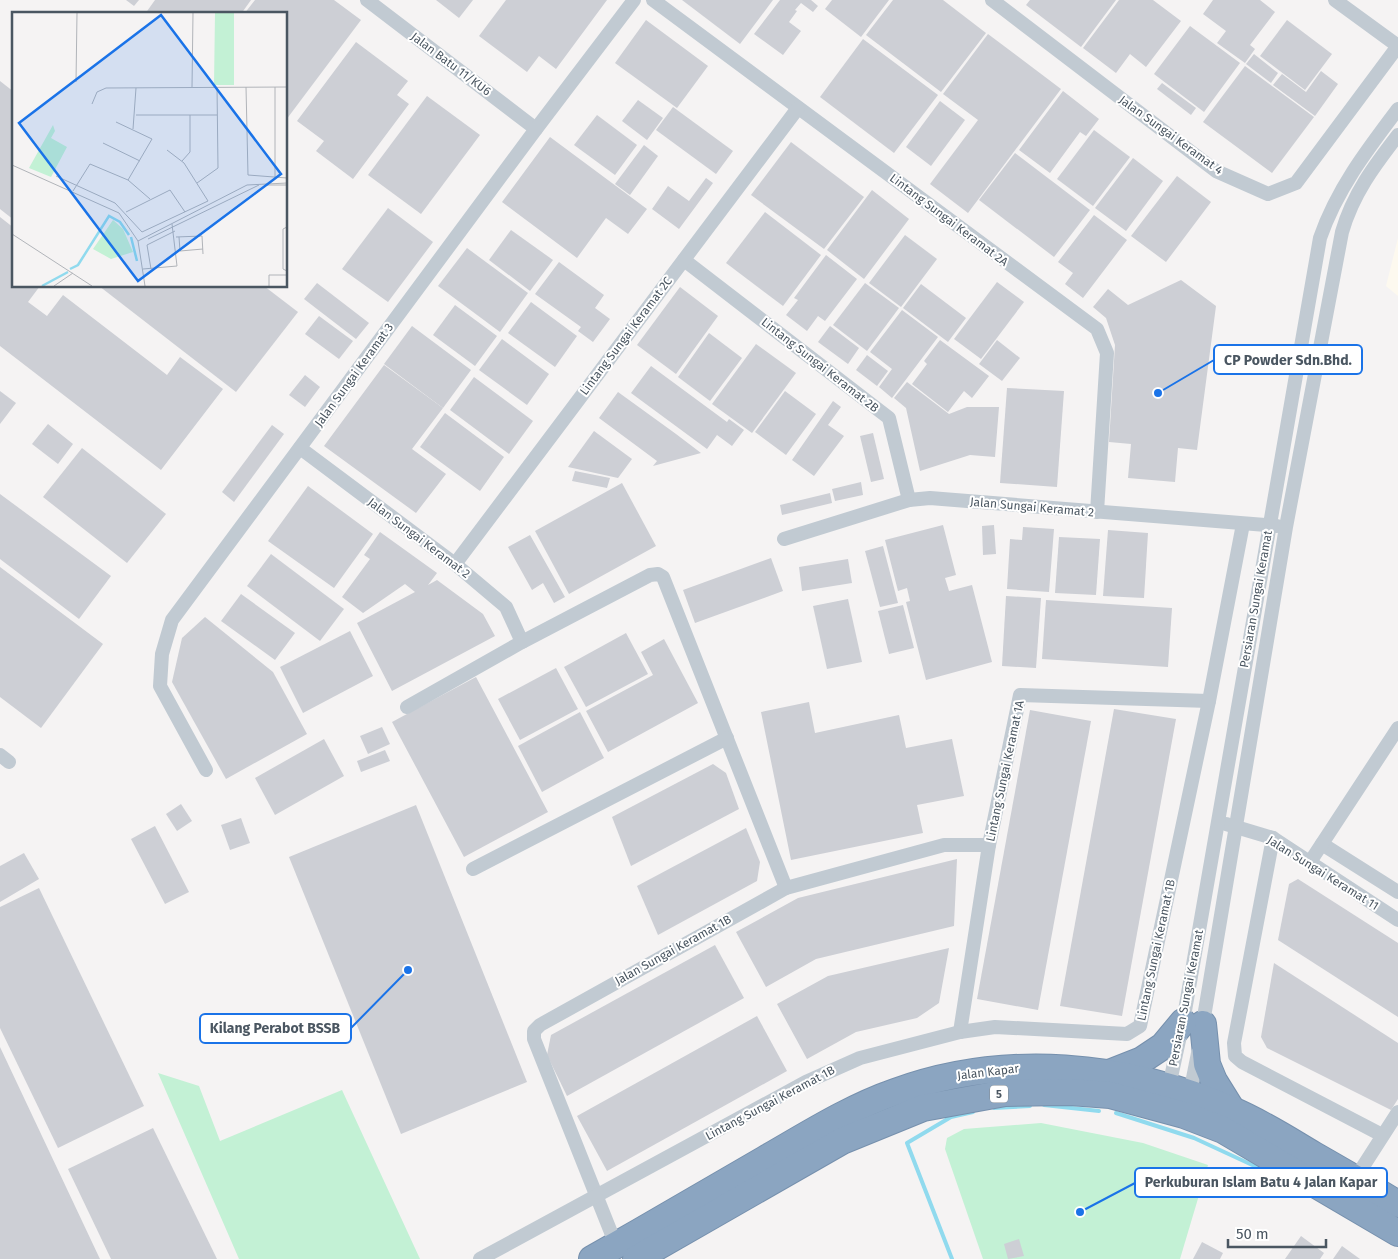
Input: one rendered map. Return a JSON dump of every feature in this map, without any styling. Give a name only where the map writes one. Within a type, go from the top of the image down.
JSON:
[{"type":"highway","points":[[1109,1073],[1142,1060],[1193,1023],[1214,1081],[1232,1110]]},
{"type":"highway","name":"Jalan Kapar","points":[[626,1252],[828,1123],[894,1092],[934,1080],[1013,1067],[1072,1068],[1109,1073],[1177,1101],[1398,1233]]},
{"type":"highway","name":"Jalan Kapar","points":[[592,1259],[626,1252],[842,1141],[923,1108],[1005,1093],[1070,1092],[1177,1101],[1232,1110],[1398,1204]]},
{"type":"street","name":"Jalan Batu 11/KU6","points":[[368,0],[536,129]]},
{"type":"street","name":"Jalan Sungai Keramat 3","points":[[206,770],[160,686],[162,654],[172,620],[536,129],[634,0]]},
{"type":"street","name":"Lintang Sungai Keramat 2A","points":[[652,0],[1097,329],[1108,354],[1097,512]]},
{"type":"street","name":"Jalan Sungai Keramat 4","points":[[992,0],[1216,171],[1268,194],[1296,183],[1398,46]]},
{"type":"street","points":[[1335,0],[1398,46]]},
{"type":"street","name":"Lintang Sungai Keramat 2C","points":[[455,564],[798,108]]},
{"type":"street","name":"Persiaran Sungai Keramat","points":[[1177,1101],[1193,1023],[1218,823],[1320,238],[1330,211],[1345,182],[1398,109]]},
{"type":"street","name":"Persiaran Sungai Keramat","points":[[1177,1101],[1235,825],[1286,527],[1342,232],[1349,209],[1359,188],[1398,134]]},
{"type":"street","name":"Lintang Sungai Keramat 2B","points":[[684,260],[889,418],[909,500]]},
{"type":"street","name":"Jalan Sungai Keramat 2","points":[[300,448],[455,564],[506,607],[522,642]]},
{"type":"street","name":"Jalan Sungai Keramat 2","points":[[784,539],[909,500],[930,498],[1286,527]]},
{"type":"street","name":"Lintang Sungai Keramat 1B","points":[[480,1259],[806,1082],[860,1058],[960,1032],[995,1027],[1127,1034],[1140,1026],[1209,701],[1242,524]]},
{"type":"street","points":[[406,707],[522,642],[650,575],[658,574],[663,577],[786,888]]},
{"type":"street","name":"Lintang Sungai Keramat 1A","points":[[960,1032],[989,845],[1020,695],[1209,701]]},
{"type":"street","points":[[1310,862],[1398,728]]},
{"type":"street","points":[[474,869],[727,738]]},
{"type":"street","name":"Jalan Sungai Keramat 11","points":[[1218,823],[1235,825],[1273,838],[1398,920]]},
{"type":"street","points":[[1273,838],[1234,1043],[1235,1056],[1242,1062],[1382,1135]]},
{"type":"street","name":"Jalan Sungai Keramat 1B","points":[[596,1195],[534,1039],[534,1031],[540,1025],[786,888],[944,844],[989,845]]},
{"type":"street","points":[[1322,844],[1398,892]]},
{"type":"street","points":[[1355,1179],[1398,1112]]},
{"type":"street","points":[[596,1195],[626,1252]]},
{"type":"shaded area","points":[[1398,238],[1398,296],[1386,286]]},
{"type":"green space","points":[[158,1073],[199,1086],[220,1141],[342,1090],[420,1259],[239,1259]]},
{"type":"green space","points":[[1041,1123],[1143,1143],[1208,1165],[1180,1259],[983,1259],[945,1149],[947,1138],[964,1129]]},
{"type":"building","points":[[126,0],[139,0],[134,6]]},
{"type":"building","points":[[155,0],[251,0],[242,12],[146,12]]},
{"type":"building","points":[[255,0],[334,0],[361,20],[288,117],[288,12],[246,12]]},
{"type":"building","points":[[436,0],[473,0],[459,18]]},
{"type":"building","points":[[506,0],[607,0],[556,69],[539,56],[527,72],[479,36]]},
{"type":"building","points":[[682,0],[773,0],[740,44]]},
{"type":"building","points":[[780,0],[811,0],[818,6],[813,12],[801,3],[795,10],[797,11],[789,22],[801,31],[783,55],[754,34]]},
{"type":"building","points":[[832,0],[889,0],[861,37],[825,9]]},
{"type":"building","points":[[893,0],[943,0],[986,33],[941,92],[866,35]]},
{"type":"building","points":[[1030,0],[1116,0],[1081,47],[1026,5]]},
{"type":"building","points":[[1119,0],[1153,0],[1181,21],[1146,67],[1130,54],[1116,73],[1083,48]]},
{"type":"building","points":[[1213,0],[1260,0],[1275,12],[1250,45],[1255,49],[1245,63],[1217,43],[1226,31],[1203,14]]},
{"type":"building","points":[[646,20],[708,66],[677,108],[615,63]]},
{"type":"building","points":[[1287,20],[1332,54],[1305,90],[1260,56]]},
{"type":"building","points":[[1190,26],[1240,63],[1204,112],[1154,74]]},
{"type":"building","points":[[988,34],[1061,89],[968,213],[930,184],[978,120],[943,94]]},
{"type":"building","points":[[863,39],[938,95],[894,153],[820,97]]},
{"type":"building","points":[[356,42],[408,81],[397,95],[409,104],[353,179],[316,151],[324,141],[297,121]]},
{"type":"building","points":[[1254,54],[1278,73],[1271,83],[1246,64]]},
{"type":"building","points":[[1245,66],[1314,117],[1272,173],[1203,122]]},
{"type":"building","points":[[1321,71],[1338,84],[1315,116],[1273,85],[1282,74],[1306,92]]},
{"type":"building","points":[[0,81],[12,90],[12,218],[0,209]]},
{"type":"building","points":[[1162,83],[1196,108],[1191,115],[1157,89]]},
{"type":"building","points":[[1063,91],[1099,119],[1086,136],[1080,132],[1050,173],[1019,150]]},
{"type":"building","points":[[427,96],[480,135],[421,214],[368,175]]},
{"type":"building","points":[[638,100],[663,118],[647,140],[622,121]]},
{"type":"building","points":[[940,101],[965,120],[931,166],[906,147]]},
{"type":"building","points":[[673,107],[733,151],[716,174],[656,130]]},
{"type":"building","points":[[597,115],[637,145],[615,175],[574,145]]},
{"type":"building","points":[[1094,130],[1130,157],[1093,206],[1057,179]]},
{"type":"building","points":[[550,137],[647,209],[628,234],[606,218],[577,258],[502,202]]},
{"type":"building","points":[[791,142],[864,197],[824,249],[751,195]]},
{"type":"building","points":[[644,145],[658,156],[630,195],[615,184]]},
{"type":"building","points":[[1015,153],[1090,210],[1054,257],[979,200]]},
{"type":"building","points":[[1133,158],[1163,181],[1126,231],[1095,208]]},
{"type":"building","points":[[1177,176],[1211,202],[1166,262],[1131,236]]},
{"type":"building","points":[[706,178],[713,183],[679,229],[652,209],[668,186],[689,201]]},
{"type":"building","points":[[872,190],[909,219],[864,279],[827,250]]},
{"type":"building","points":[[388,208],[433,242],[388,302],[342,269]]},
{"type":"building","points":[[765,212],[821,255],[783,306],[726,263]]},
{"type":"building","points":[[1094,215],[1127,240],[1083,298],[1065,284],[1073,273],[1058,262]]},
{"type":"building","points":[[0,217],[12,226],[12,288],[38,288],[28,302],[47,316],[63,295],[167,375],[180,357],[223,389],[161,470],[0,346]]},
{"type":"building","points":[[511,230],[553,260],[530,291],[489,260]]},
{"type":"building","points":[[905,235],[937,259],[901,307],[869,283]]},
{"type":"building","points":[[467,248],[528,293],[500,332],[438,286]]},
{"type":"building","points":[[826,255],[857,279],[825,321],[818,316],[807,331],[786,315],[798,300],[794,298]]},
{"type":"building","points":[[559,262],[604,295],[595,308],[610,319],[593,342],[578,331],[581,327],[535,294]]},
{"type":"building","points":[[1181,280],[1216,306],[1197,450],[1178,448],[1175,482],[1128,478],[1131,444],[1109,442],[1115,345],[1106,318],[1093,307],[1108,289],[1128,305]]},
{"type":"building","points":[[997,282],[1024,302],[981,359],[954,339]]},
{"type":"building","points":[[317,283],[369,323],[356,339],[304,299]]},
{"type":"building","points":[[865,283],[899,308],[867,351],[833,325]]},
{"type":"building","points":[[921,284],[966,318],[948,342],[903,308]]},
{"type":"building","points":[[680,287],[718,316],[676,374],[637,345]]},
{"type":"building","points":[[102,288],[267,288],[298,312],[236,392]]},
{"type":"building","points":[[531,302],[577,336],[555,367],[508,333]]},
{"type":"building","points":[[455,305],[497,336],[475,366],[433,335]]},
{"type":"building","points":[[902,310],[938,337],[892,398],[879,387],[892,369],[870,352]]},
{"type":"building","points":[[319,316],[353,341],[339,359],[305,334]]},
{"type":"building","points":[[412,326],[471,370],[443,408],[384,364]]},
{"type":"building","points":[[830,326],[859,348],[848,364],[818,342]]},
{"type":"building","points":[[709,333],[742,358],[710,401],[678,377]]},
{"type":"building","points":[[502,339],[549,374],[527,405],[479,370]]},
{"type":"building","points":[[940,340],[989,376],[972,398],[964,391],[948,412],[912,384],[927,364],[924,361]]},
{"type":"building","points":[[997,340],[1020,358],[1002,381],[979,364]]},
{"type":"building","points":[[756,344],[796,373],[752,433],[712,404]]},
{"type":"building","points":[[867,355],[888,371],[877,386],[856,370]]},
{"type":"building","points":[[384,365],[443,408],[412,449],[446,474],[416,513],[324,446]]},
{"type":"building","points":[[651,366],[727,422],[729,419],[744,430],[732,446],[717,435],[707,449],[631,393]]},
{"type":"building","points":[[305,375],[320,387],[305,407],[289,395]]},
{"type":"building","points":[[474,377],[533,421],[509,454],[450,410]]},
{"type":"building","points":[[907,382],[949,414],[967,407],[999,407],[995,457],[970,455],[920,471],[906,408],[894,398]]},
{"type":"building","points":[[1007,388],[1064,391],[1057,487],[1000,483]]},
{"type":"building","points":[[0,391],[16,403],[0,424]]},
{"type":"building","points":[[785,391],[816,414],[786,455],[755,432]]},
{"type":"building","points":[[618,392],[701,453],[653,466],[657,461],[599,418]]},
{"type":"building","points":[[833,401],[841,407],[828,425],[844,436],[814,476],[792,460]]},
{"type":"building","points":[[445,413],[504,457],[480,491],[420,447]]},
{"type":"building","points":[[48,424],[73,444],[58,464],[32,444]]},
{"type":"building","points":[[272,425],[284,434],[234,502],[222,492]]},
{"type":"building","points":[[594,431],[632,459],[618,478],[568,467]]},
{"type":"building","points":[[873,433],[884,479],[871,482],[860,436]]},
{"type":"building","points":[[82,448],[166,514],[127,563],[43,497]]},
{"type":"building","points":[[575,471],[610,478],[607,488],[572,481]]},
{"type":"building","points":[[861,482],[863,495],[835,501],[832,489]]},
{"type":"building","points":[[622,483],[656,546],[569,594],[535,531]]},
{"type":"building","points":[[308,486],[373,534],[334,588],[268,541]]},
{"type":"building","points":[[830,493],[832,503],[782,515],[780,505]]},
{"type":"building","points":[[0,494],[111,576],[79,619],[0,559]]},
{"type":"building","points":[[943,525],[956,575],[945,578],[949,591],[972,585],[992,662],[926,680],[906,602],[910,601],[907,588],[898,591],[885,540]]},
{"type":"building","points":[[994,525],[996,554],[983,555],[982,526]]},
{"type":"building","points":[[1023,527],[1054,529],[1049,592],[1007,589],[1010,539],[1022,540]]},
{"type":"building","points":[[1108,530],[1148,533],[1144,598],[1103,596]]},
{"type":"building","points":[[380,532],[437,573],[428,585],[437,580],[483,614],[495,636],[392,691],[357,623],[415,592],[405,584],[363,613],[342,597],[370,559],[364,555]]},
{"type":"building","points":[[530,535],[565,597],[554,603],[543,583],[532,590],[508,547]]},
{"type":"building","points":[[1059,537],[1100,539],[1096,595],[1055,593]]},
{"type":"building","points":[[883,546],[898,603],[880,607],[865,551]]},
{"type":"building","points":[[271,554],[344,609],[320,641],[247,586]]},
{"type":"building","points":[[771,558],[783,591],[695,623],[683,590]]},
{"type":"building","points":[[848,559],[852,583],[802,591],[799,567]]},
{"type":"building","points":[[0,567],[103,644],[41,728],[0,697]]},
{"type":"building","points":[[241,594],[295,633],[275,660],[221,621]]},
{"type":"building","points":[[1006,596],[1041,598],[1036,668],[1002,666]]},
{"type":"building","points":[[848,599],[862,662],[827,669],[813,606]]},
{"type":"building","points":[[1046,600],[1172,608],[1168,667],[1042,659]]},
{"type":"building","points":[[903,605],[914,648],[889,654],[878,611]]},
{"type":"building","points":[[205,617],[273,672],[307,734],[226,779],[172,682],[182,638]]},
{"type":"building","points":[[350,631],[373,676],[303,713],[280,667]]},
{"type":"building","points":[[626,633],[648,674],[586,707],[564,667]]},
{"type":"building","points":[[664,639],[698,703],[608,752],[586,711],[653,675],[641,652]]},
{"type":"building","points":[[556,668],[578,709],[520,740],[498,699]]},
{"type":"building","points":[[476,677],[548,812],[464,857],[392,722]]},
{"type":"building","points":[[809,702],[815,733],[899,715],[906,748],[952,739],[964,796],[917,805],[923,833],[791,860],[761,712]]},
{"type":"building","points":[[1114,709],[1176,719],[1122,1016],[1060,1006]]},
{"type":"building","points":[[1030,710],[1091,721],[1038,1010],[977,999]]},
{"type":"building","points":[[580,712],[604,758],[542,792],[518,746]]},
{"type":"building","points":[[382,727],[390,744],[368,754],[360,736]]},
{"type":"building","points":[[324,739],[344,776],[275,815],[255,778]]},
{"type":"building","points":[[385,750],[390,761],[361,772],[357,761]]},
{"type":"building","points":[[713,764],[726,773],[739,809],[631,866],[612,817]]},
{"type":"building","points":[[181,804],[192,821],[177,831],[166,814]]},
{"type":"building","points":[[416,805],[527,1082],[401,1134],[289,857]]},
{"type":"building","points":[[241,818],[250,843],[230,850],[221,825]]},
{"type":"building","points":[[155,826],[189,892],[165,904],[131,839]]},
{"type":"building","points":[[746,828],[760,862],[757,881],[658,935],[637,886]]},
{"type":"building","points":[[24,853],[39,879],[0,902],[0,866]]},
{"type":"building","points":[[957,859],[954,926],[816,959],[766,987],[736,932],[798,898]]},
{"type":"building","points":[[1298,879],[1398,943],[1398,1017],[1278,940],[1289,884]]},
{"type":"building","points":[[39,888],[144,1106],[58,1148],[0,1028],[0,907]]},
{"type":"building","points":[[715,945],[744,998],[567,1096],[547,1055],[551,1035]]},
{"type":"building","points":[[949,948],[939,1003],[917,1018],[856,1032],[807,1059],[777,1004],[828,976]]},
{"type":"building","points":[[1274,963],[1398,1043],[1398,1099],[1391,1110],[1267,1048],[1261,1037]]},
{"type":"building","points":[[757,1016],[787,1071],[607,1171],[577,1116]]},
{"type":"building","points":[[0,1047],[99,1257],[100,1259],[0,1259]]},
{"type":"building","points":[[153,1128],[217,1259],[111,1259],[68,1169]]},
{"type":"building","points":[[1301,1236],[1324,1253],[1320,1259],[1285,1259]]},
{"type":"building","points":[[1019,1239],[1024,1256],[1008,1259],[1004,1244]]},
{"type":"building","points":[[1202,1242],[1223,1253],[1220,1259],[1193,1259]]},
{"type":"building","points":[[1342,1246],[1360,1259],[1333,1259]]},
{"type":"waterway","points":[[1044,1105],[1099,1111]]},
{"type":"waterway","points":[[994,1108],[1030,1106]]},
{"type":"waterway","points":[[952,1259],[907,1143],[951,1117],[973,1112]]},
{"type":"waterway","points":[[1116,1113],[1194,1138],[1276,1176]]},
{"type":"waterway","points":[[1289,1184],[1301,1191]]},
{"type":"place","name":"CP Powder Sdn.Bhd.","points":[[1158,393]]},
{"type":"place","name":"Kilang Perabot BSSB","points":[[408,970]]},
{"type":"place","name":"Perkuburan Islam Batu 4 Jalan Kapar","points":[[1080,1212]]}]
